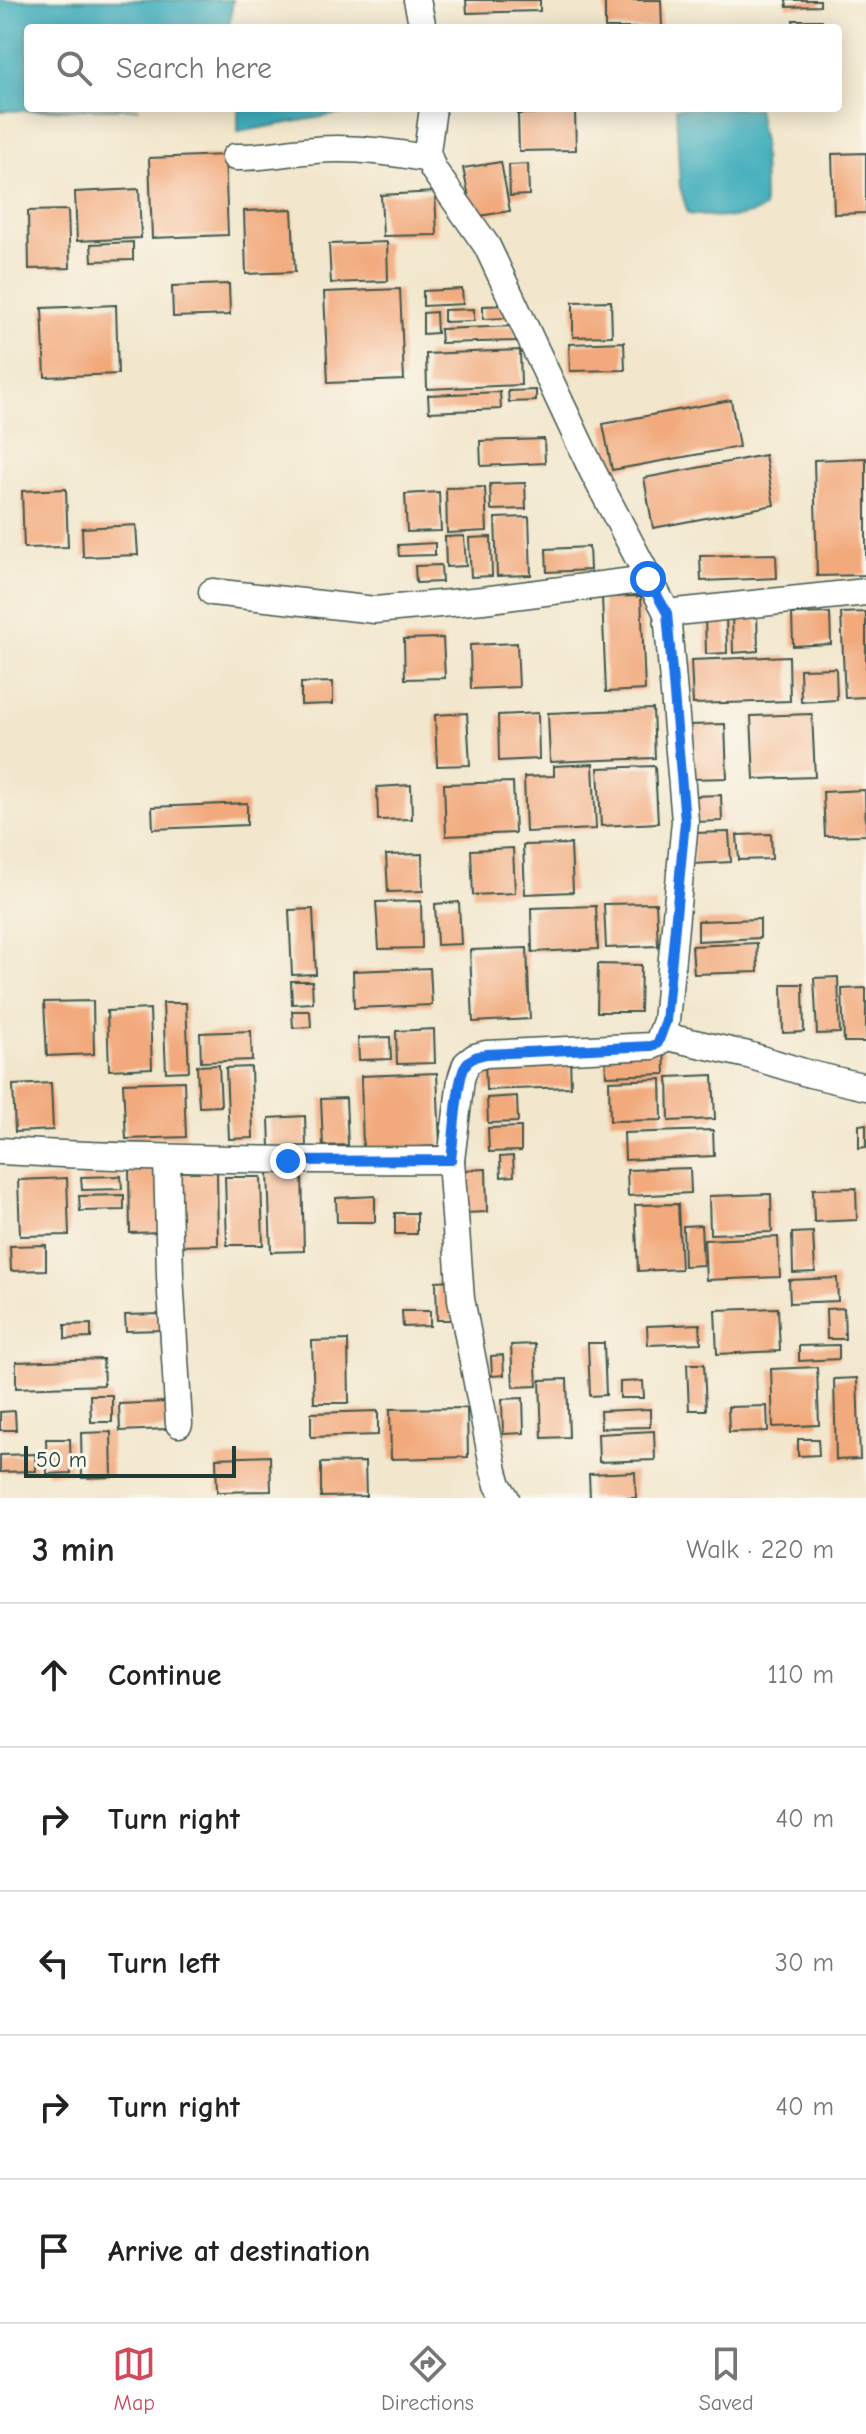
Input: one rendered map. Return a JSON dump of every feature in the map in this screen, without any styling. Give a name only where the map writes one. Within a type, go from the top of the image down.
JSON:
[{"type":"street","points":[[417,0],[422,24]]},
{"type":"street","points":[[432,112],[427,152],[433,169],[487,246],[593,472],[667,613],[685,821],[666,1021],[658,1043],[652,1046],[486,1054],[466,1064],[461,1079],[451,1160],[461,1299],[494,1471],[506,1498]]},
{"type":"street","points":[[235,157],[353,150],[395,152],[429,159]]},
{"type":"street","points":[[212,592],[375,610],[648,579]]},
{"type":"street","points":[[667,613],[866,592]]},
{"type":"street","points":[[663,1036],[866,1087]]},
{"type":"street","points":[[0,1151],[288,1161],[451,1160]]},
{"type":"street","points":[[167,1158],[179,1424]]},
{"type":"water","points":[[0,0],[233,0],[230,24],[24,24],[24,110],[0,111]]},
{"type":"water","points":[[238,112],[349,112],[238,132]]},
{"type":"water","points":[[676,112],[758,112],[763,143],[764,208],[737,217],[688,214],[680,187]]},
{"type":"building","points":[[466,0],[540,0],[540,11],[467,13]]},
{"type":"building","points":[[605,0],[661,0],[662,24],[605,24]]},
{"type":"building","points":[[786,0],[820,0],[820,6],[787,7]]},
{"type":"building","points":[[793,20],[822,20],[822,24],[794,24]]},
{"type":"building","points":[[575,112],[576,150],[519,151],[518,114]]},
{"type":"building","points":[[866,153],[866,213],[834,214],[832,154]]},
{"type":"building","points":[[225,155],[228,235],[152,238],[149,158]]},
{"type":"building","points":[[501,162],[510,211],[473,217],[463,168]]},
{"type":"building","points":[[528,164],[529,195],[510,196],[509,165]]},
{"type":"building","points":[[139,189],[141,238],[77,241],[75,192]]},
{"type":"building","points":[[435,192],[437,235],[383,236],[381,195]]},
{"type":"building","points":[[292,209],[295,272],[246,274],[244,211]]},
{"type":"building","points":[[68,210],[70,268],[29,269],[28,211]]},
{"type":"building","points":[[133,242],[133,260],[92,261],[91,244]]},
{"type":"building","points":[[387,242],[388,281],[331,283],[329,244]]},
{"type":"building","points":[[229,284],[230,315],[173,317],[172,286]]},
{"type":"building","points":[[400,289],[404,380],[328,383],[324,292]]},
{"type":"building","points":[[462,289],[463,304],[423,306],[423,291]]},
{"type":"building","points":[[611,301],[612,336],[573,337],[573,302]]},
{"type":"building","points":[[116,305],[118,374],[45,377],[42,308]]},
{"type":"building","points":[[508,305],[508,318],[483,319],[483,306]]},
{"type":"building","points":[[474,309],[474,321],[444,322],[444,310]]},
{"type":"building","points":[[436,312],[437,333],[423,334],[423,313]]},
{"type":"building","points":[[515,326],[516,341],[441,343],[440,329]]},
{"type":"building","points":[[624,342],[625,370],[570,371],[569,344]]},
{"type":"building","points":[[520,350],[521,385],[427,389],[426,354]]},
{"type":"building","points":[[536,390],[536,401],[509,402],[508,391]]},
{"type":"building","points":[[500,392],[501,409],[429,412],[428,395]]},
{"type":"building","points":[[731,400],[739,447],[612,470],[603,424]]},
{"type":"building","points":[[544,439],[545,463],[481,466],[480,441]]},
{"type":"building","points":[[765,455],[774,505],[653,528],[644,478]]},
{"type":"building","points":[[866,458],[866,575],[817,576],[814,460]]},
{"type":"building","points":[[525,483],[526,509],[491,510],[490,484]]},
{"type":"building","points":[[485,487],[487,531],[447,533],[446,488]]},
{"type":"building","points":[[66,489],[68,547],[24,548],[22,491]]},
{"type":"building","points":[[439,492],[441,531],[407,532],[405,494]]},
{"type":"building","points":[[529,517],[531,575],[497,576],[495,518]]},
{"type":"building","points":[[136,525],[138,555],[83,557],[82,528]]},
{"type":"building","points":[[464,536],[466,566],[446,567],[445,537]]},
{"type":"building","points":[[491,537],[492,576],[471,577],[469,538]]},
{"type":"building","points":[[435,543],[435,555],[399,556],[398,545]]},
{"type":"building","points":[[589,547],[590,570],[547,572],[546,549]]},
{"type":"building","points":[[776,554],[777,578],[701,581],[700,556]]},
{"type":"building","points":[[441,565],[442,582],[416,583],[415,566]]},
{"type":"building","points":[[641,596],[645,690],[606,692],[602,597]]},
{"type":"building","points":[[757,611],[758,651],[733,653],[732,612]]},
{"type":"building","points":[[866,612],[866,697],[845,698],[841,613]]},
{"type":"building","points":[[830,613],[831,644],[793,646],[792,614]]},
{"type":"building","points":[[726,614],[727,653],[706,654],[705,615]]},
{"type":"building","points":[[443,638],[445,678],[405,679],[404,639]]},
{"type":"building","points":[[517,643],[519,687],[471,689],[470,645]]},
{"type":"building","points":[[789,656],[790,701],[693,704],[691,660]]},
{"type":"building","points":[[836,668],[837,700],[801,702],[800,669]]},
{"type":"building","points":[[333,682],[333,704],[301,705],[301,683]]},
{"type":"building","points":[[653,709],[655,758],[550,762],[548,713]]},
{"type":"building","points":[[467,713],[470,765],[437,766],[435,715]]},
{"type":"building","points":[[538,713],[539,759],[499,761],[498,715]]},
{"type":"building","points":[[812,714],[815,777],[754,779],[751,716]]},
{"type":"building","points":[[725,724],[727,778],[692,779],[689,725]]},
{"type":"building","points":[[593,764],[596,829],[526,832],[524,777],[554,776],[554,766]]},
{"type":"building","points":[[655,766],[658,823],[601,826],[598,768]]},
{"type":"building","points":[[513,782],[515,833],[446,836],[444,784]]},
{"type":"building","points":[[411,785],[412,819],[378,820],[377,787]]},
{"type":"building","points":[[865,790],[866,835],[825,836],[823,792]]},
{"type":"building","points":[[721,795],[722,821],[694,822],[693,796]]},
{"type":"building","points":[[247,803],[247,825],[153,829],[152,807]]},
{"type":"building","points":[[729,832],[731,862],[693,864],[693,833]]},
{"type":"building","points":[[771,834],[772,859],[739,860],[737,835]]},
{"type":"building","points":[[571,844],[573,892],[525,894],[523,845]]},
{"type":"building","points":[[513,848],[515,893],[473,895],[471,850]]},
{"type":"building","points":[[422,854],[423,891],[388,892],[386,855]]},
{"type":"building","points":[[421,901],[422,948],[379,949],[376,902]]},
{"type":"building","points":[[459,902],[461,944],[437,945],[435,904]]},
{"type":"building","points":[[656,903],[658,946],[606,948],[604,904]]},
{"type":"building","points":[[596,906],[598,949],[532,952],[531,908]]},
{"type":"building","points":[[313,909],[316,974],[292,975],[289,910]]},
{"type":"building","points":[[760,919],[760,938],[698,941],[698,921]]},
{"type":"building","points":[[757,943],[758,972],[694,974],[692,946]]},
{"type":"building","points":[[527,948],[530,1019],[473,1022],[470,950]]},
{"type":"building","points":[[598,964],[641,965],[640,1012],[597,1012]]},
{"type":"building","points":[[430,968],[432,1005],[354,1008],[353,971]]},
{"type":"building","points":[[838,977],[840,1033],[817,1034],[814,978]]},
{"type":"building","points":[[291,981],[312,981],[313,1003],[292,1004]]},
{"type":"building","points":[[782,984],[803,984],[804,1032],[783,1033]]},
{"type":"building","points":[[866,988],[866,1042],[844,1042],[842,989]]},
{"type":"building","points":[[93,1001],[94,1054],[47,1056],[44,1002]]},
{"type":"building","points":[[163,1003],[186,1003],[189,1071],[166,1072]]},
{"type":"building","points":[[150,1009],[152,1068],[109,1070],[107,1011]]},
{"type":"building","points":[[292,1011],[310,1011],[311,1027],[293,1028]]},
{"type":"building","points":[[434,1029],[435,1063],[397,1064],[396,1031]]},
{"type":"building","points":[[251,1031],[252,1060],[201,1062],[200,1033]]},
{"type":"building","points":[[390,1037],[391,1059],[359,1060],[358,1038]]},
{"type":"building","points":[[664,1049],[665,1074],[606,1076],[605,1052]]},
{"type":"building","points":[[570,1057],[571,1087],[486,1090],[485,1061]]},
{"type":"building","points":[[219,1065],[221,1106],[199,1107],[197,1066]]},
{"type":"building","points":[[251,1067],[253,1138],[229,1139],[226,1068]]},
{"type":"building","points":[[437,1073],[440,1146],[363,1149],[361,1076]]},
{"type":"building","points":[[713,1075],[715,1119],[669,1121],[668,1077]]},
{"type":"building","points":[[661,1079],[662,1120],[610,1121],[609,1081]]},
{"type":"building","points":[[184,1081],[186,1137],[126,1139],[123,1083]]},
{"type":"building","points":[[51,1083],[53,1130],[15,1132],[13,1085]]},
{"type":"building","points":[[517,1096],[518,1122],[488,1123],[487,1098]]},
{"type":"building","points":[[346,1098],[348,1145],[323,1146],[321,1099]]},
{"type":"building","points":[[305,1116],[306,1146],[270,1148],[269,1118]]},
{"type":"building","points":[[866,1124],[866,1147],[859,1148],[859,1125]]},
{"type":"building","points":[[521,1127],[521,1151],[489,1152],[488,1128]]},
{"type":"building","points":[[713,1130],[714,1156],[625,1160],[624,1133]]},
{"type":"building","points":[[513,1156],[514,1176],[501,1177],[500,1157]]},
{"type":"building","points":[[160,1168],[161,1232],[130,1233],[129,1169]]},
{"type":"building","points":[[690,1168],[691,1193],[628,1196],[627,1170]]},
{"type":"building","points":[[486,1169],[487,1212],[465,1213],[464,1170]]},
{"type":"building","points":[[217,1171],[218,1245],[178,1246],[177,1172]]},
{"type":"building","points":[[302,1171],[304,1251],[271,1252],[268,1172]]},
{"type":"building","points":[[121,1176],[122,1189],[82,1190],[81,1177]]},
{"type":"building","points":[[225,1177],[261,1177],[263,1245],[227,1245]]},
{"type":"building","points":[[67,1178],[69,1235],[20,1236],[18,1180]]},
{"type":"building","points":[[856,1188],[857,1220],[814,1222],[813,1189]]},
{"type":"building","points":[[771,1194],[772,1232],[710,1234],[709,1196]]},
{"type":"building","points":[[124,1195],[124,1210],[80,1211],[79,1196]]},
{"type":"building","points":[[375,1196],[375,1222],[337,1222],[336,1198]]},
{"type":"building","points":[[678,1204],[681,1269],[638,1271],[635,1205]]},
{"type":"building","points":[[395,1213],[417,1213],[417,1234],[395,1234]]},
{"type":"building","points":[[701,1225],[703,1265],[684,1266],[683,1226]]},
{"type":"building","points":[[813,1232],[815,1272],[793,1273],[792,1233]]},
{"type":"building","points":[[778,1237],[780,1277],[706,1280],[704,1240]]},
{"type":"building","points":[[46,1245],[46,1270],[11,1271],[10,1246]]},
{"type":"building","points":[[837,1278],[838,1301],[790,1303],[789,1280]]},
{"type":"building","points":[[452,1280],[454,1320],[437,1320],[436,1281]]},
{"type":"building","points":[[778,1308],[780,1351],[717,1354],[715,1310]]},
{"type":"building","points":[[844,1308],[845,1339],[827,1339],[826,1309]]},
{"type":"building","points":[[402,1311],[430,1311],[430,1326],[403,1327]]},
{"type":"building","points":[[162,1314],[163,1330],[126,1331],[125,1315]]},
{"type":"building","points":[[91,1324],[91,1338],[65,1339],[65,1325]]},
{"type":"building","points":[[700,1324],[701,1343],[648,1345],[647,1326]]},
{"type":"building","points":[[348,1340],[349,1403],[314,1403],[312,1341]]},
{"type":"building","points":[[588,1343],[604,1343],[606,1395],[590,1396]]},
{"type":"building","points":[[535,1344],[537,1386],[513,1387],[511,1345]]},
{"type":"building","points":[[839,1345],[839,1359],[799,1361],[799,1346]]},
{"type":"building","points":[[503,1355],[504,1375],[492,1376],[491,1356]]},
{"type":"building","points":[[103,1359],[104,1385],[16,1388],[16,1362]]},
{"type":"building","points":[[687,1364],[704,1364],[706,1410],[689,1410]]},
{"type":"building","points":[[817,1367],[819,1425],[773,1427],[771,1369]]},
{"type":"building","points":[[857,1378],[860,1459],[836,1460],[834,1379]]},
{"type":"building","points":[[567,1379],[569,1437],[542,1438],[540,1380]]},
{"type":"building","points":[[643,1381],[644,1398],[620,1398],[620,1382]]},
{"type":"building","points":[[90,1395],[112,1395],[112,1422],[91,1422]]},
{"type":"building","points":[[523,1398],[524,1433],[503,1434],[502,1399]]},
{"type":"building","points":[[166,1402],[167,1429],[120,1431],[119,1404]]},
{"type":"building","points":[[767,1406],[768,1431],[729,1432],[728,1407]]},
{"type":"building","points":[[467,1408],[468,1457],[391,1459],[390,1409]]},
{"type":"building","points":[[650,1409],[650,1427],[601,1428],[600,1411]]},
{"type":"building","points":[[15,1411],[16,1430],[0,1430],[0,1412]]},
{"type":"building","points":[[378,1411],[378,1435],[311,1437],[311,1413]]},
{"type":"building","points":[[654,1431],[655,1460],[599,1462],[598,1434]]},
{"type":"building","points":[[111,1432],[112,1477],[82,1478],[81,1433]]},
{"type":"building","points":[[46,1439],[70,1439],[71,1473],[47,1474]]},
{"type":"building","points":[[798,1439],[818,1439],[819,1455],[798,1456]]},
{"type":"building","points":[[35,1454],[36,1471],[0,1472],[0,1455]]},
{"type":"building","points":[[270,1456],[271,1491],[217,1492],[216,1458]]},
{"type":"building","points":[[365,1462],[366,1496],[321,1497],[321,1463]]},
{"type":"building","points":[[635,1472],[636,1498],[590,1498],[589,1474]]},
{"type":"route","points":[[288,1161],[451,1160],[461,1079],[466,1064],[475,1057],[652,1046],[663,1036],[685,821],[667,613],[648,579]]}]
